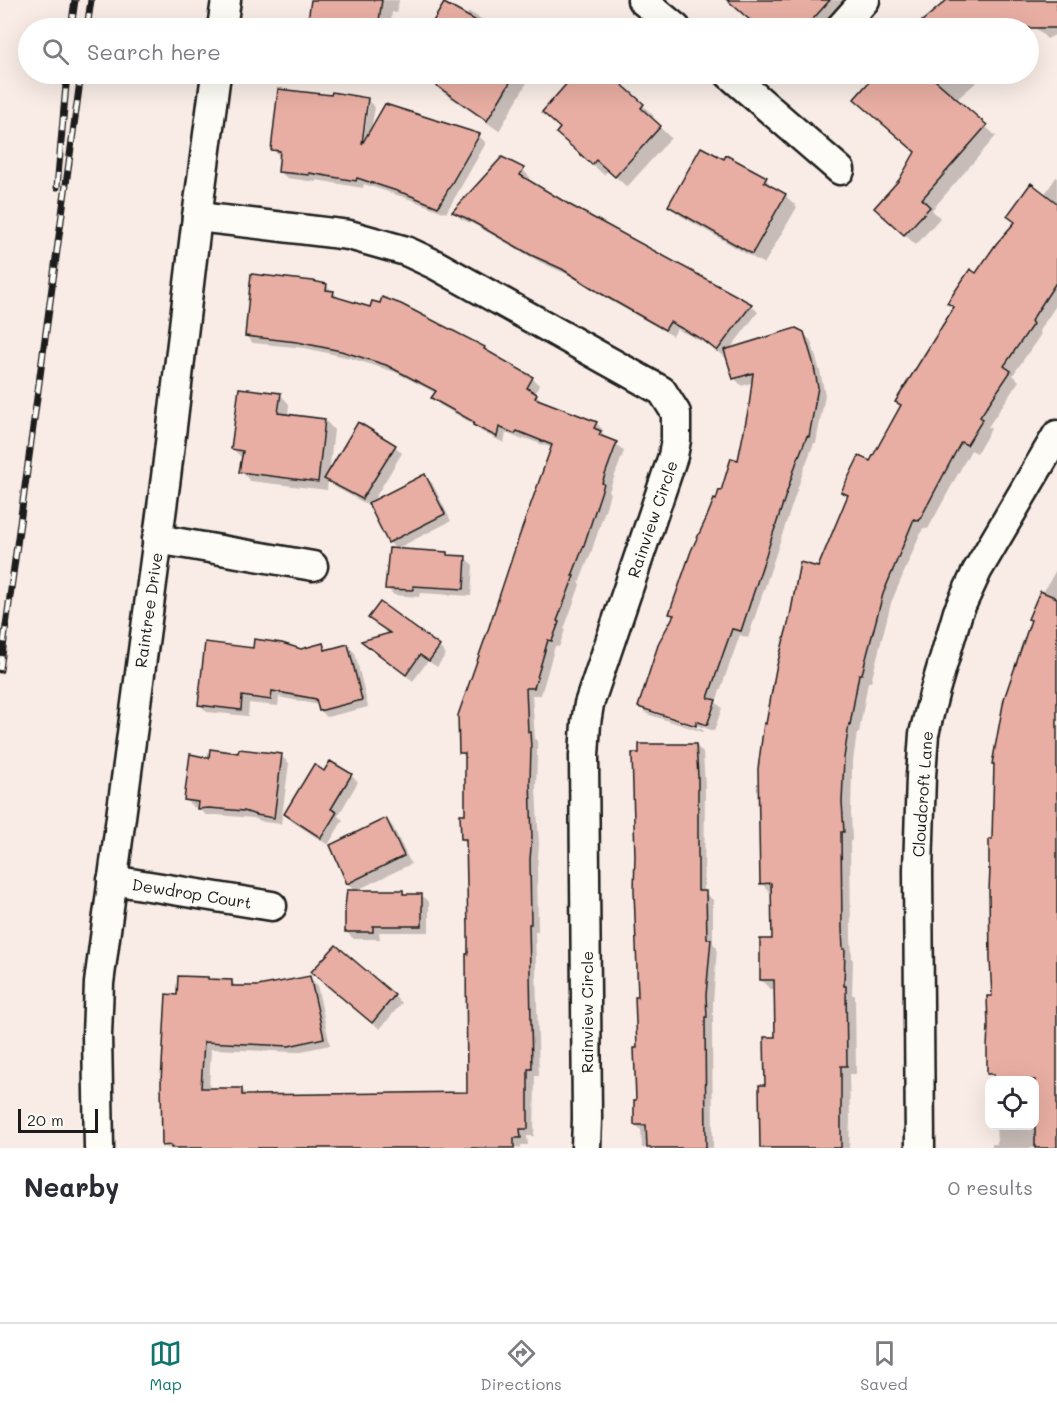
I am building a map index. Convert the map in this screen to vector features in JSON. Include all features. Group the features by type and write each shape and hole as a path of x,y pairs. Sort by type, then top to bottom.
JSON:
{"street":[{"path":"223,18 226,0"},
{"path":"642,0 664,18"},
{"path":"849,18 865,0"},
{"name":"Raintree Drive","path":"99,1148 97,1035 99,983 166,477 215,84"},
{"path":"741,84 840,170"},
{"name":"Rainview Circle","path":"197,217 349,235 406,251 436,265 653,385 662,391 676,413 676,440 673,456 589,704 586,723 584,756 586,1148"},
{"name":"Cloudcroft Lane","path":"920,1148 918,870 924,734 934,690 958,612 976,571 1057,435"},
{"path":"157,539 313,566"},
{"name":"Dewdrop Court","path":"112,880 272,906"}],"building":[{"path":"311,0 382,0 379,18 308,18"},
{"path":"727,0 830,0 814,18 748,18"},
{"path":"947,0 1057,0 1057,28 1039,28 1039,18 926,18"},
{"path":"444,3 471,18 435,18"},
{"path":"434,84 509,84 487,121"},
{"path":"566,84 621,84 644,104 641,108 661,126 615,177 596,160 592,165 556,133 560,128 542,112"},
{"path":"867,84 940,84 987,125 922,199 930,207 904,235 874,208 899,180 915,152 854,99"},
{"path":"278,89 331,95 332,92 368,98 362,144 385,104 480,134 438,207 357,178 356,181 309,173 309,175 278,172 280,151 271,150"},
{"path":"701,147 724,159 726,155 767,177 764,182 786,194 752,254 668,206"},
{"path":"502,157 524,168 520,175 570,205 752,304 717,351 703,340 670,322 665,330 562,269 531,255 452,212"},
{"path":"1031,183 1057,203 1057,281 1031,321 1033,324 1004,366 1011,371 980,417 983,419 967,445 961,442 919,521 914,519 883,594 862,674 859,674 849,724 844,758 842,802 844,832 841,832 847,1066 841,1066 841,1148 760,1148 759,1085 765,1085 764,1037 775,1037 774,980 760,980 760,939 772,939 771,883 760,884 758,769 764,723 766,724 800,562 818,567 848,495 841,492 859,456 870,461 901,405 895,402 954,307 947,303 970,269 976,273 1015,222 1007,216"},
{"path":"251,274 327,284 326,290 334,291 333,296 370,307 372,301 380,303 382,297 401,304 485,347 484,349 533,377 527,388 537,394 535,398 597,422 594,428 601,431 599,435 617,442 552,641 548,640 534,688 526,688 531,748 532,837 531,924 529,924 532,1069 528,1069 528,1129 520,1129 521,1138 514,1138 514,1148 171,1148 171,1145 162,1146 161,1082 166,994 177,995 178,976 232,980 232,986 258,986 310,976 324,1038 289,1046 204,1042 201,1088 242,1088 242,1095 467,1092 466,839 461,839 460,814 465,814 465,753 459,753 458,715 552,445 517,431 515,434 499,427 497,437 473,425 474,422 431,398 436,391 386,365 341,351 297,342 245,336"},
{"path":"796,328 804,332 818,387 809,437 807,436 797,461 741,631 732,629 723,654 708,698 716,700 707,725 696,721 696,726 638,707 659,642 674,615 669,614 691,551 714,499 716,500 719,490 721,491 731,458 738,460 753,373 733,379 724,350"},
{"path":"239,388 281,393 278,413 325,419 318,482 239,472 243,451 231,449"},
{"path":"358,422 396,445 362,499 324,479"},
{"path":"425,474 445,514 388,543 368,503"},
{"path":"389,548 447,552 447,555 466,556 464,589 413,586 413,590 385,589"},
{"path":"1040,591 1057,598 1057,1148 1035,1148 1035,1130 1039,1130 1039,1076 987,1074 987,996 992,996 989,839 992,839 994,764 992,764 1004,699 1031,620 1028,619"},
{"path":"380,602 440,646 429,661 420,655 406,675 361,641 390,633 368,618"},
{"path":"254,639 282,643 301,649 323,643 325,650 348,644 362,700 319,711 316,699 272,691 271,700 242,696 241,710 198,705 205,642 253,648"},
{"path":"639,744 696,744 698,891 706,891 707,939 711,939 706,995 707,1017 705,1017 706,1148 647,1148 646,1125 634,1125 634,1100 636,1100 634,1048 637,1048 635,997 638,997 632,753 639,753"},
{"path":"210,749 238,753 239,749 282,754 274,818 244,811 197,809 198,802 184,800 190,754 209,758"},
{"path":"330,761 352,774 331,809 337,812 321,838 284,814 314,764 324,771"},
{"path":"386,818 404,856 347,884 330,845"},
{"path":"347,890 403,890 403,894 422,894 422,926 373,926 373,932 345,932"},
{"path":"336,945 395,995 372,1023 311,972"}],"railway":[{"path":"72,18 75,0"},
{"path":"88,18 91,0"},
{"path":"57,187 66,84"},
{"path":"0,670 80,84"}]}
